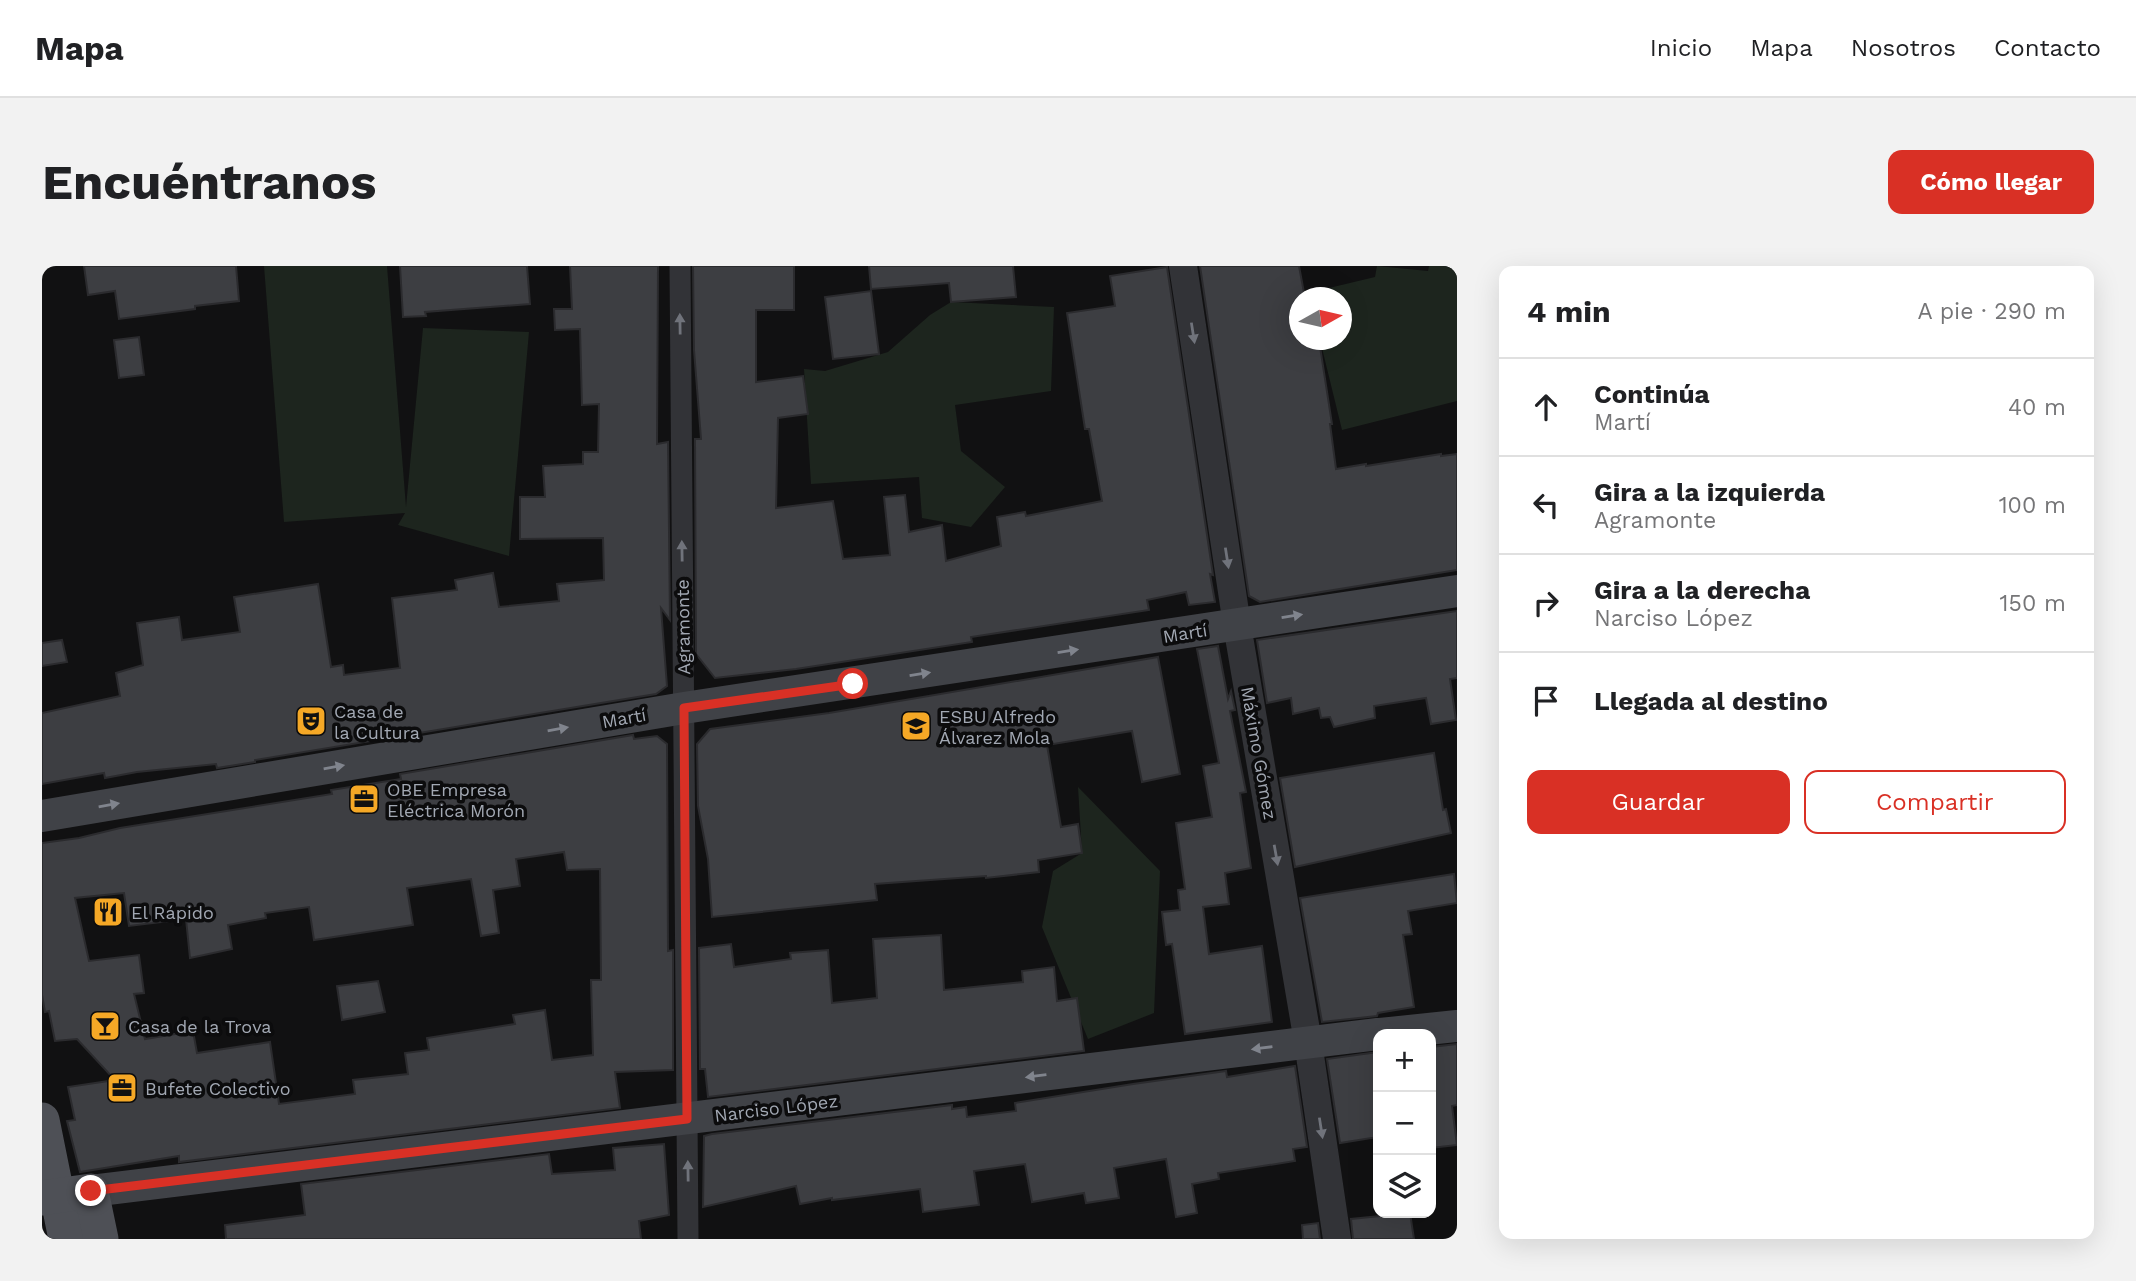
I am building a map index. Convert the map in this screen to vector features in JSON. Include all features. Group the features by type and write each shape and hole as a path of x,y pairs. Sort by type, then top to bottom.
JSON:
{"main road":[{"name":"Martí","path":"42,817 684,708 1457,591"},
{"name":"Narciso López","path":"1428,1029 1457,1026"},
{"name":"Narciso López","path":"91,1191 1373,1035"},
{"path":"42,1121 49,1197 66,1239"},
{"path":"49,1197 91,1191 101,1239"}],"street":[{"name":"Agramonte","path":"680,266 688,1239"},
{"name":"Máximo Gómez","path":"1183,266 1237,625 1308,1042 1337,1239"}],"shaded area":[{"path":"264,266 387,266 406,507 423,328 529,332 509,556 398,525 405,513 284,522"},
{"path":"1377,266 1428,271 1429,266 1457,266 1457,401 1342,430 1322,350 1352,350 1352,287 1333,287 1375,277"},
{"path":"951,302 1054,307 1051,391 955,405 961,451 1005,487 971,527 922,518 919,477 811,484 804,369 825,371 888,352 930,315"},
{"path":"1078,787 1160,871 1154,1013 1088,1039 1042,927 1053,871 1082,853"}],"building":[{"path":"84,266 236,266 239,301 119,319 115,291 88,295"},
{"path":"400,266 527,266 530,304 425,312 426,316 403,317"},
{"path":"570,266 658,266 657,444 668,442 670,620 661,608 667,686 656,694 217,768 216,764 105,778 104,773 42,784 42,713 120,696 116,673 143,665 137,623 179,617 182,640 240,632 234,597 318,584 331,667 343,665 344,675 400,668 392,598 457,590 455,580 493,573 499,607 559,601 557,584 604,580 603,538 520,539 520,497 545,497 543,466 583,464 583,452 598,452 599,404 582,405 580,329 555,330 554,309 572,309"},
{"path":"693,266 794,266 794,310 756,310 756,382 803,376 808,414 778,418 776,508 833,501 843,559 890,555 884,497 905,495 909,532 942,525 946,561 1001,546 997,517 1025,512 1026,516 1102,501 1089,429 1085,429 1067,313 1115,306 1110,276 1167,267 1215,602 1189,605 1186,592 1147,600 1149,610 971,637 972,642 796,669 715,678 696,654 695,439 701,439 694,350"},
{"path":"869,266 1013,266 1016,297 951,302 949,283 871,289"},
{"path":"1200,266 1299,266 1303,287 1289,287 1289,350 1321,350 1336,469 1457,454 1457,570 1260,602 1249,596"},
{"path":"871,291 879,354 833,359 825,297"},
{"path":"139,337 144,375 119,378 114,340"},
{"path":"1457,611 1457,678 1450,679 1456,720 1431,724 1426,698 1374,706 1375,718 1334,727 1330,717 1321,718 1319,708 1293,714 1291,698 1267,703 1257,640"},
{"path":"62,640 67,662 42,666 42,643"},
{"path":"1218,646 1228,699 1231,691 1235,710 1230,711 1246,792 1240,793 1251,868 1225,873 1229,904 1203,907 1209,954 1262,946 1272,1022 1185,1034 1172,944 1166,945 1162,912 1180,910 1178,890 1185,889 1176,823 1212,817 1203,766 1219,763 1197,649"},
{"path":"1158,657 1180,774 1142,782 1132,731 1047,745 1061,827 1078,824 1082,853 1038,860 1039,872 986,878 875,884 877,900 712,917 708,859 698,806 697,744 710,729 829,713"},
{"path":"633,735 634,739 657,736 667,744 668,951 673,950 673,1070 615,1072 620,1108 179,1162 179,1156 80,1172 67,1121 75,1120 68,1087 115,1080 77,1039 55,1041 49,1011 45,1012 42,995 42,843 332,794 331,790 401,779 400,774","holes":["564,852 567,870 600,869 601,980 591,980 593,1055 552,1060 545,1010 513,1015 515,1024 427,1038 429,1050 405,1053 408,1074 353,1080 355,1094 279,1104 270,1042 197,1053 193,1031 145,1039 134,994 144,993 139,955 89,961 75,898 124,893 129,926 186,919 190,958 232,949 228,925 266,918 265,913 309,907 314,940 413,925 407,888 471,879 481,936 499,933 493,890 520,886 516,859"]},
{"path":"1434,753 1443,810 1446,809 1451,833 1295,867 1280,778"},
{"path":"1454,874 1457,903 1408,911 1412,934 1403,935 1414,1007 1378,1013 1377,1016 1322,1022 1300,898"},
{"path":"941,935 944,990 1023,982 1022,971 1054,967 1057,1001 1077,998 1084,1051 708,1097 705,1069 700,1069 699,948 731,944 734,967 791,959 790,953 828,950 832,1003 877,998 873,939"},
{"path":"378,981 385,1012 342,1020 337,986"},
{"path":"1457,1044 1457,1105 1452,1106 1457,1145 1436,1147 1436,1092 1436,1046"},
{"path":"1373,1053 1373,1138 1340,1143 1327,1059"},
{"path":"1295,1066 1307,1147 1293,1149 1295,1161 1218,1173 1219,1179 1192,1184 1197,1213 1176,1217 1166,1159 1114,1168 1119,1198 1086,1203 1084,1193 1032,1202 1025,1164 974,1171 979,1205 923,1212 920,1189 800,1204 796,1186 703,1207 704,1136 712,1134 952,1105 952,1109 966,1107 967,1117 1016,1111 1015,1103 1133,1084 1226,1071 1227,1077"},
{"path":"664,1144 669,1215 639,1221 641,1239 226,1239 225,1225 305,1215 301,1184 549,1154 552,1174 615,1170 613,1148"},
{"path":"1411,1218 1414,1239 1353,1239 1351,1219"},
{"path":"1318,1223 1320,1239 1303,1239 1302,1225"}],"place":[{"name":"Casa de la Cultura","path":"311,721"},
{"name":"ESBU Alfredo Álvarez Mola","path":"916,726"},
{"name":"OBE Empresa Eléctrica Morón","path":"364,799"},
{"name":"El Rápido","path":"108,912"},
{"name":"Casa de la Trova","path":"105,1026"},
{"name":"Bufete Colectivo","path":"122,1088"}],"route":[{"path":"91,1191 687,1119 684,708 853,684"}]}
